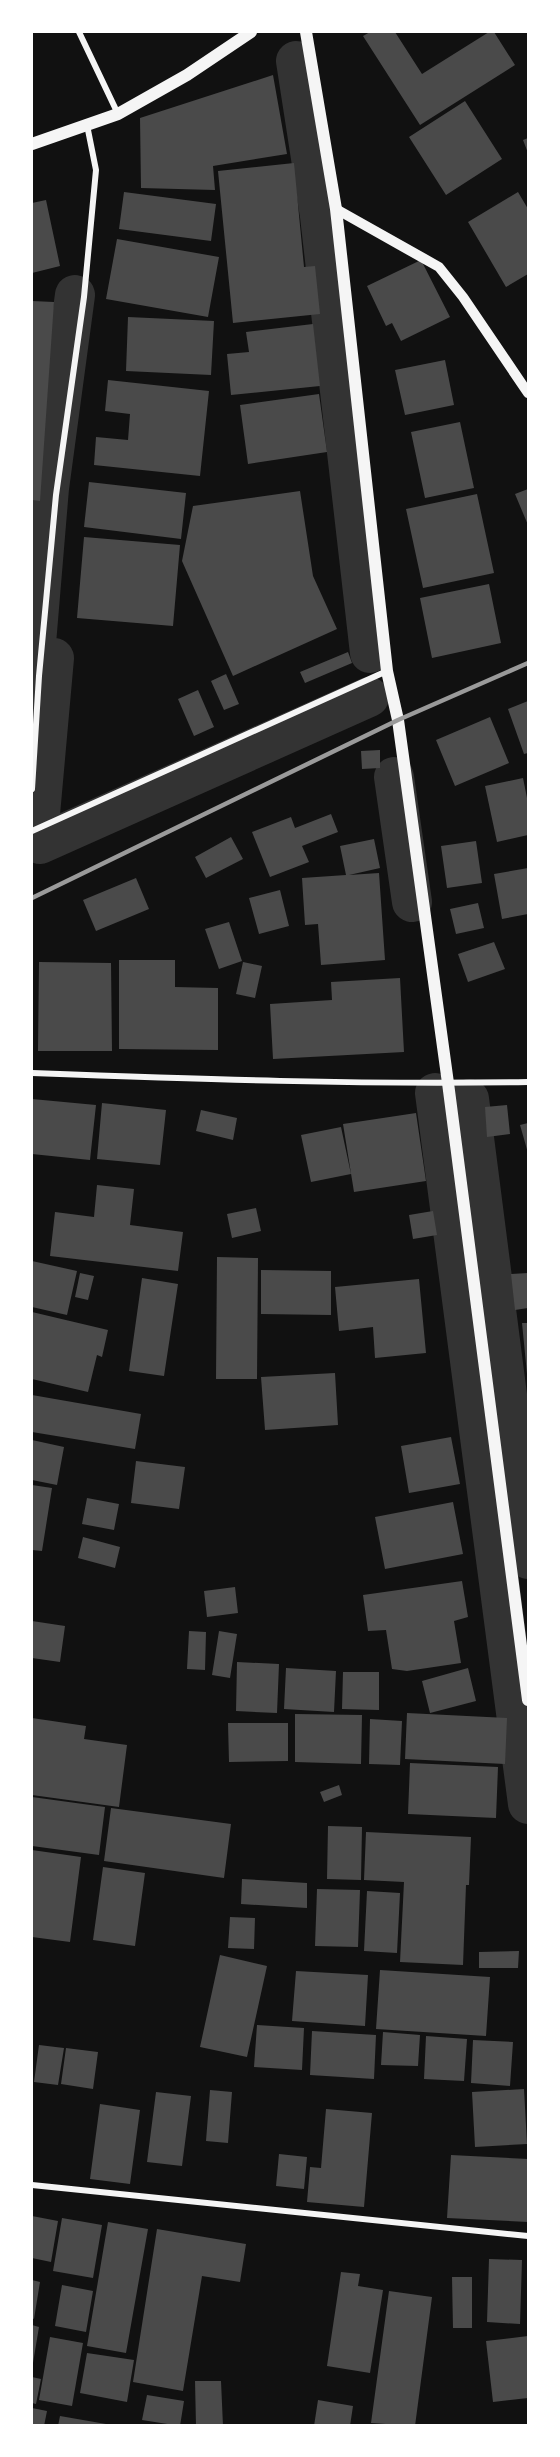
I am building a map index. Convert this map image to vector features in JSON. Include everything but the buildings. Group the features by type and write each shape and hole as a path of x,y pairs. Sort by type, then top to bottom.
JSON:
{"main road":[{"path":"32,144 118,114 187,75 251,32"},
{"path":"306,32 336,209 387,671 398,720 448,1083 528,1700"}],"street":[{"path":"79,32 118,114"},
{"path":"32,789 39,676 56,495 84,297 96,170 87,124"},
{"path":"336,209 439,267 463,297 528,393"},
{"path":"32,831 387,671"},
{"path":"32,1073 248,1081 528,1082"},
{"path":"32,2185 528,2236"}],"waterway":[{"path":"296,61 320,216 370,653"},
{"path":"32,691 49,488 75,295"},
{"path":"40,814 54,658"},
{"path":"40,844 369,697"},
{"path":"394,777 412,902"},
{"path":"435,1093 528,1804"},
{"path":"469,1099 528,1559"}],"railway":[{"path":"32,898 398,720 528,663"}]}
